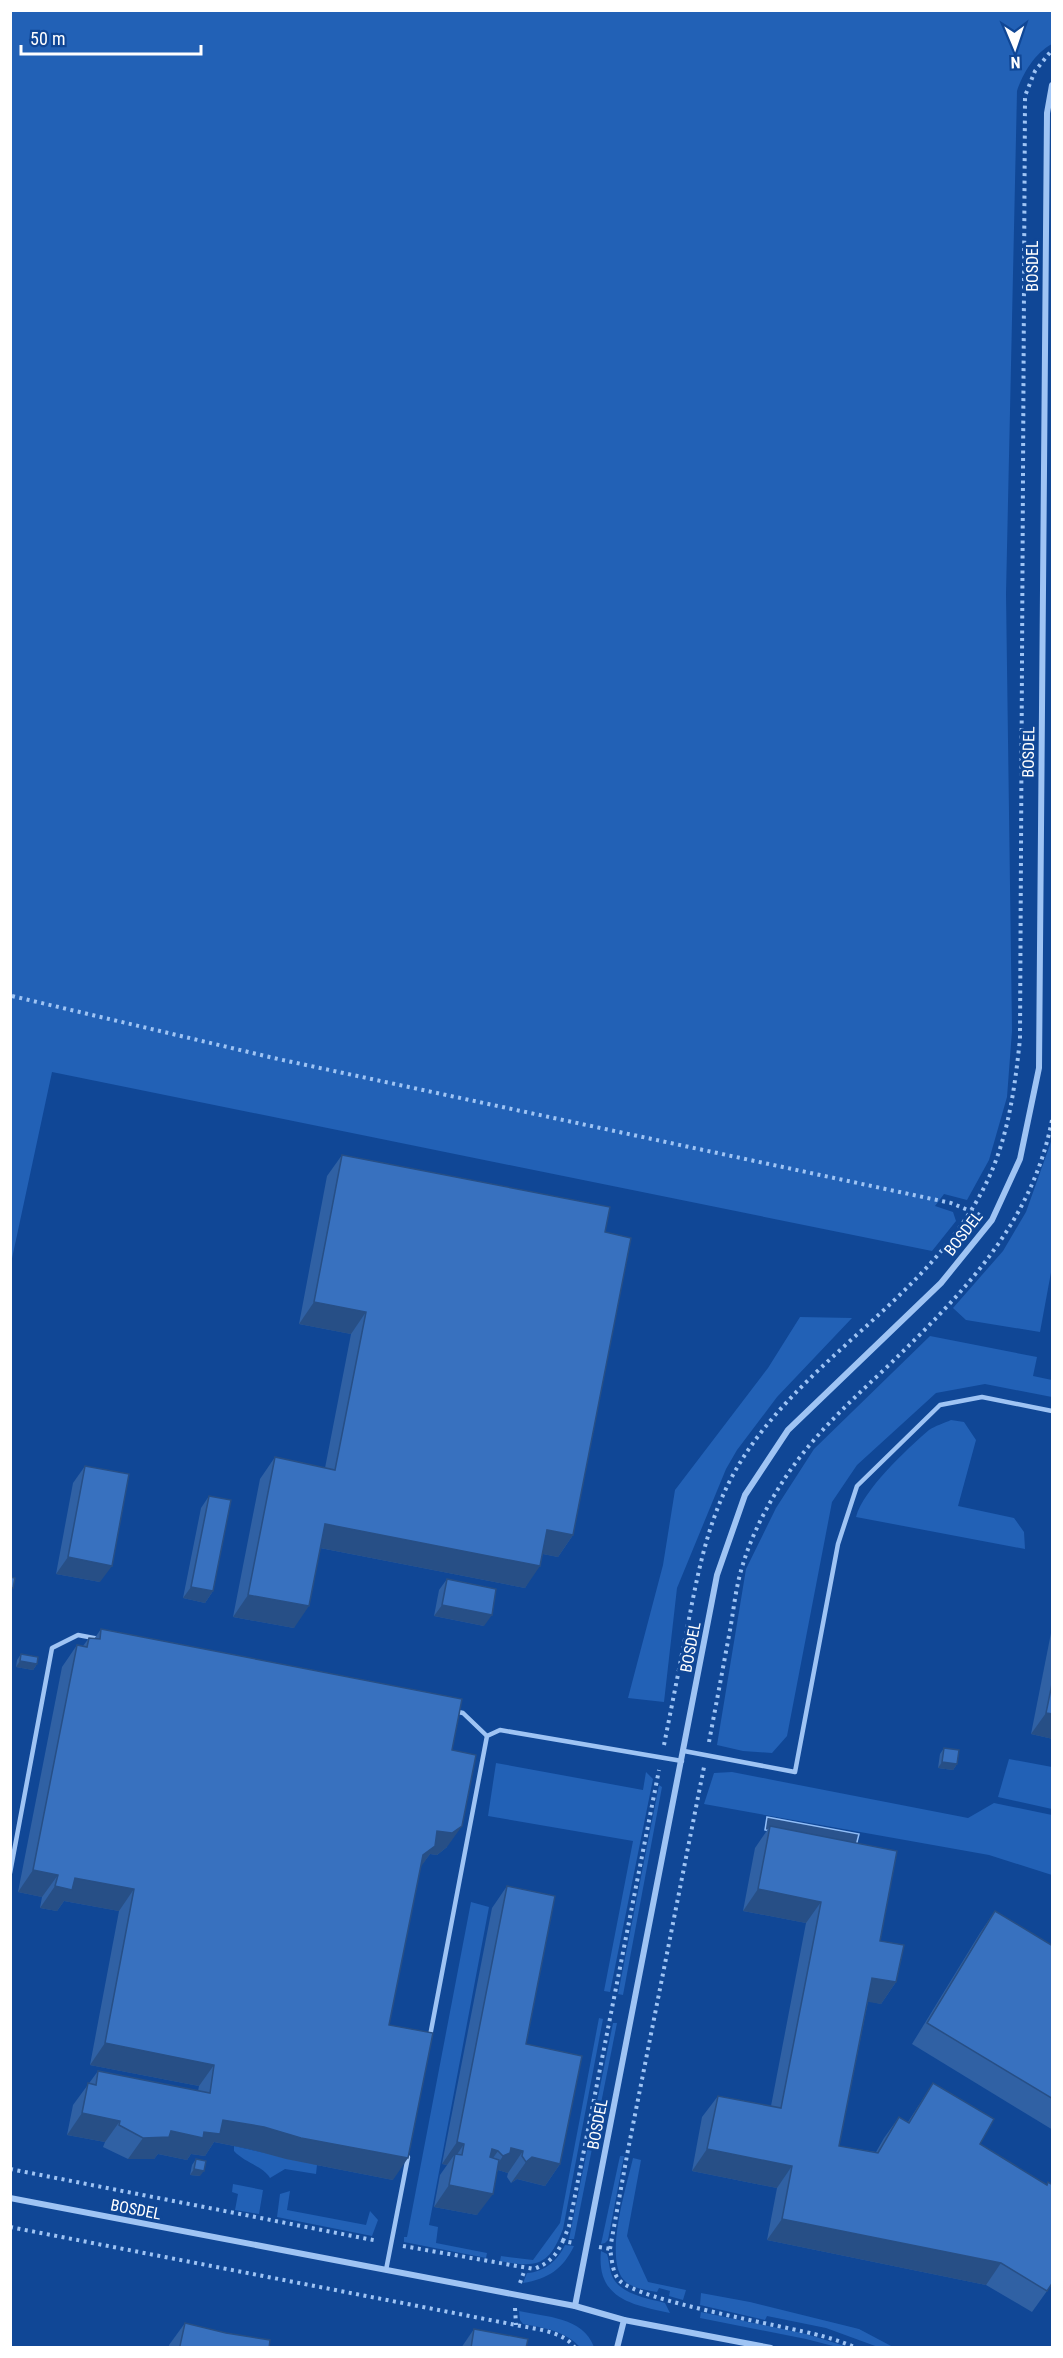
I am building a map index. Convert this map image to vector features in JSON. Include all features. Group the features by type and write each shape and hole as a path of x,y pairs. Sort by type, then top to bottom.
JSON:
{"street":[{"name":"BOSDEL","path":"575,2306 717,1575 745,1495 788,1430 941,1283 992,1220 1020,1159 1039,1068 1047,113 1053,85"},
{"name":"BOSDEL","path":"10,2198 575,2306 624,2320 771,2348"},
{"path":"617,2348 624,2320"}],"lane":[{"path":"684,1751 795,1772 838,1544 857,1486 940,1405 982,1397 1053,1411"},
{"path":"10,1873 52,1648 78,1635 101,1640"},
{"path":"451,1711 463,1713 487,1736"},
{"path":"487,1736 500,1730 682,1761"},
{"path":"429,2042 487,1736"},
{"path":"386,2270 410,2148"}],"path":[{"path":"10,2169 525,2269 534,2270 547,2264 558,2253 569,2226 700,1564 712,1520 734,1473 761,1431 794,1395 942,1250 970,1211 989,1177 1005,1135 1016,1083 1020,1039 1024,96 1035,72 1053,50"},
{"path":"12,996 290,1061 951,1203 992,1220"},
{"path":"857,2348 824,2336 675,2302 633,2289 619,2280 613,2268 610,2249 627,2150 707,1755 743,1563 761,1521 784,1480 808,1446 844,1406 917,1337 974,1278 1007,1233 1031,1190 1053,1120"},
{"path":"10,2227 516,2325 556,2334 571,2342 575,2348"},
{"path":"563,2241 575,2243"},
{"path":"598,2247 610,2249"},
{"path":"519,2284 525,2269"},
{"path":"674,2311 675,2302"},
{"path":"515,2310 516,2325"}],"shaded area":[{"path":"11,10 1052,11 1052,44 1030,64 1017,91 1006,594 1012,1031 1007,1097 989,1160 967,1200 944,1194 935,1206 953,1212 956,1221 932,1251 52,1072 11,1263"},
{"path":"1052,1139 1052,1267 1040,1332 966,1320 953,1308 1003,1251 1026,1212"},
{"path":"800,1317 852,1318 777,1397 737,1450 726,1469 677,1588 664,1702 628,1698 663,1565 675,1490 768,1368"},
{"path":"930,1336 1037,1357 1033,1376 1052,1380 1052,1397 985,1384 936,1393 857,1465 832,1502 787,1736 772,1753 743,1751 717,1745 746,1569 776,1508 814,1449"},
{"path":"951,1420 964,1422 976,1440 958,1506 1014,1518 1024,1532 1025,1549 856,1517 867,1495 898,1459 929,1430"},
{"path":"1009,1759 1052,1767 1052,1809 998,1797"},
{"path":"496,1763 643,1790 646,1772 653,1779 610,1992 604,1991 633,1841 488,1816"},
{"path":"732,1772 968,1818 994,1803 1052,1815 1052,1875 989,1855 704,1804 714,1773"},
{"path":"659,1785 662,1787 623,1995 618,1994"},
{"path":"767,1817 859,1834 856,1846 765,1830"},
{"path":"471,1902 489,1907 429,2225 438,2227 436,2243 487,2253 486,2258 404,2242 404,2237 407,2237"},
{"path":"599,2018 603,2019 563,2229 552,2251 540,2262 523,2264 500,2261 501,2256 533,2260 560,2223"},
{"path":"613,2023 617,2023 574,2239 569,2239"},
{"path":"234,2146 317,2165 316,2174 285,2169 270,2178 263,2170 238,2155 234,2151"},
{"path":"620,2156 624,2156 608,2240 601,2244"},
{"path":"633,2158 641,2160 627,2236 648,2282 686,2290 683,2300 669,2296 670,2291 659,2288 657,2292 633,2286 626,2282 619,2272 616,2258 618,2223"},
{"path":"233,2184 263,2190 259,2214 235,2210 238,2194 232,2192"},
{"path":"290,2191 287,2210 366,2225 370,2211 378,2220 372,2236 277,2217 280,2194"},
{"path":"565,2245 574,2246 560,2267 547,2276 523,2283 527,2273 545,2268 559,2256"},
{"path":"601,2251 607,2254 611,2273 619,2286 642,2297 665,2303 670,2313 631,2303 611,2290 604,2280"},
{"path":"701,2293 750,2302 859,2329 893,2347 878,2347 826,2328 767,2316 765,2320 700,2305"},
{"path":"519,2311 552,2317 573,2324 589,2337 594,2347 580,2347 561,2334 523,2324"},
{"path":"701,2312 806,2334 848,2347 837,2347 700,2318"}],"building":[{"path":"342,1155 610,1207 605,1232 631,1238 573,1535 547,1530 540,1566 325,1524 309,1606 248,1595 275,1457 335,1470 366,1312 314,1302"},
{"path":"85,1466 129,1474 112,1566 68,1557"},
{"path":"209,1496 231,1500 213,1591 191,1587"},
{"path":"10,1577 15,1578 13,1588 10,1587"},
{"path":"447,1579 496,1589 492,1615 442,1605"},
{"path":"101,1629 462,1699 452,1750 476,1755 462,1826 452,1833 437,1831 435,1846 423,1855 389,2025 433,2033 408,2158 301,2138 264,2127 223,2120 220,2134 204,2132 203,2138 171,2131 169,2137 143,2138 119,2125 120,2121 82,2113 88,2083 96,2085 98,2071 210,2093 214,2065 105,2043 134,1889 75,1878 72,1890 55,1886 58,1875 33,1870 77,1645 87,1647 89,1638 100,1639"},
{"path":"21,1654 38,1657 37,1664 20,1661"},
{"path":"1053,1679 1053,1714 1046,1713"},
{"path":"944,1748 959,1750 957,1764 942,1762"},
{"path":"770,1826 897,1851 880,1941 904,1945 896,1982 872,1978 839,2146 878,2153 899,2117 909,2123 933,2083 994,2119 980,2144 1047,2185 1048,2182 1053,2185 1053,2282 1047,2291 1001,2263 782,2219 792,2166 707,2149 718,2096 781,2108 821,1902 758,1889"},
{"path":"507,1886 555,1896 526,2044 582,2056 560,2164 532,2157 526,2162 522,2156 523,2151 511,2148 510,2153 503,2156 492,2149 490,2157 499,2160 493,2194 449,2185 455,2154 462,2155 464,2144 457,2142"},
{"path":"995,1911 1053,1946 1053,2099 927,2023"},
{"path":"196,2159 206,2161 204,2171 194,2169"},
{"path":"185,2323 270,2340 269,2348 178,2348"},
{"path":"474,2329 528,2339 526,2348 471,2348"}]}
